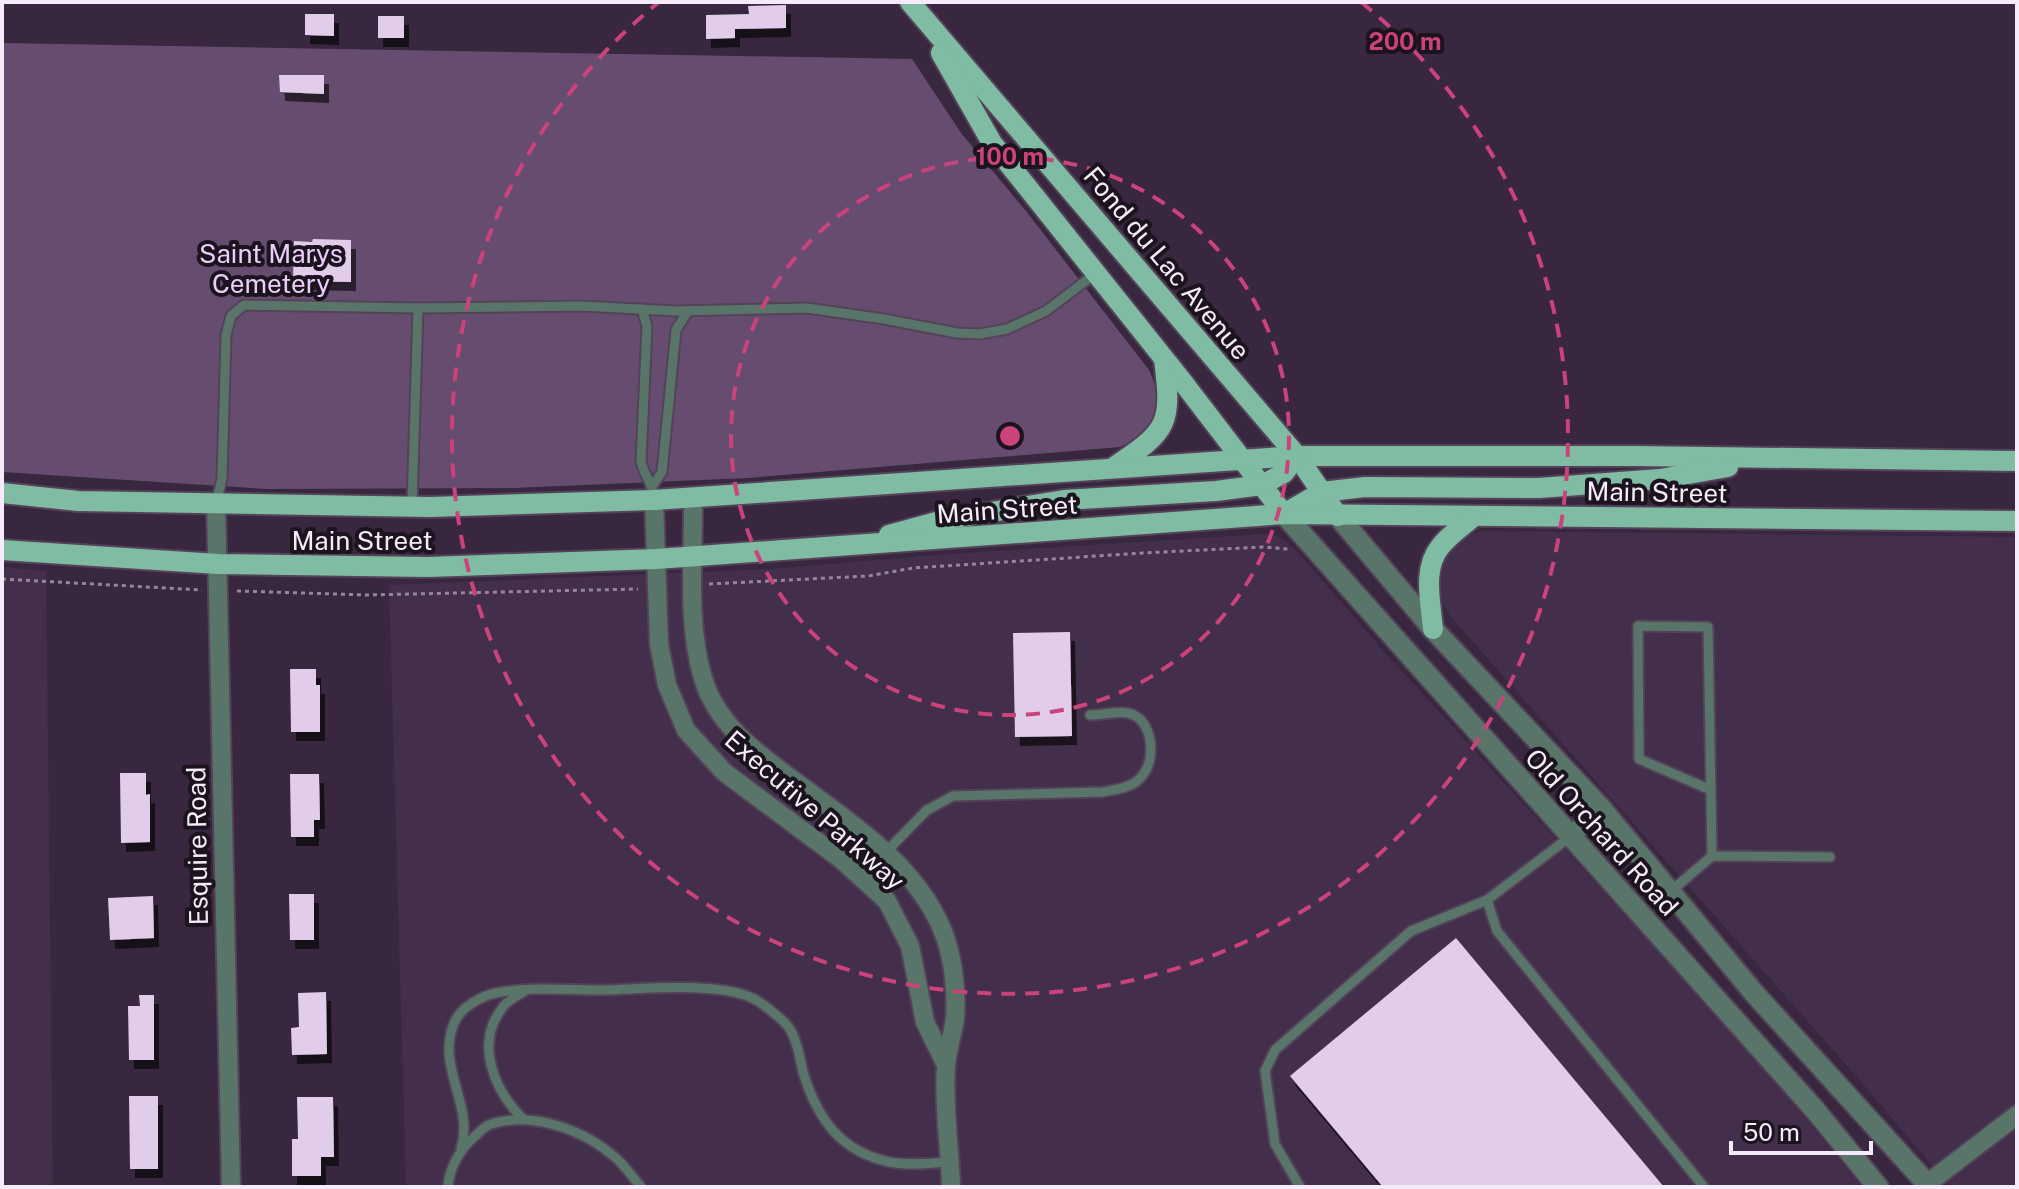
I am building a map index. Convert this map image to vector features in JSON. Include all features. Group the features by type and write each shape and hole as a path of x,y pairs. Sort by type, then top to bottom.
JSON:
{"main road":[{"name":"Fond du Lac Avenue","path":"913,7 992,143 1284,514"},
{"name":"Fond du Lac Avenue","path":"913,7 1297,456 1338,516"},
{"path":"1112,469 1150,443 1168,414 1164,359"},
{"name":"Main Street","path":"2,493 78,501 412,507 654,492 693,497 1297,456 2017,461"},
{"path":"843,547 944,520 1064,500 1216,491 1262,485 1284,473 1297,456"},
{"path":"1284,514 1322,492 1365,487 1539,488 1660,479 1776,458"},
{"name":"Main Street","path":"2,550 218,564 428,567 656,559 1284,514 2017,521"},
{"path":"1433,629 1429,571 1434,556 1440,546 1474,516"}],"street":[{"name":"Executive Parkway","path":"654,492 659,644 667,685 686,730 724,772 842,860 887,901 901,923 910,946 925,1022 946,1065"},
{"name":"Executive Parkway","path":"693,497 695,639 703,680 720,716 747,746 863,833 910,876 929,903 943,931 953,975 955,1017 946,1065 951,1187"},
{"name":"Esquire Road","path":"216,504 231,1187"},
{"name":"Old Orchard Road","path":"1284,514 1815,1110 1878,1187"},
{"name":"Old Orchard Road","path":"1338,516 1433,629 1601,808 1754,993 1927,1186"},
{"path":"742,786 764,758"},
{"path":"1571,836 1601,808"},
{"path":"862,878 885,853"},
{"path":"1927,1186 2017,1115"}],"lane":[{"path":"216,504 222,479 226,335 231,316 244,305 418,308 582,306 688,311 807,308 957,333 980,334 1007,329 1046,311 1096,273"},
{"path":"412,507 418,308"},
{"path":"642,309 647,326 641,461 643,472 654,492"},
{"path":"654,492 662,472 676,330 688,311"},
{"path":"1711,790 1639,759 1638,626 1708,627 1711,790 1712,856"},
{"path":"885,853 927,810 953,796 1103,792 1127,787 1142,777 1150,762 1147,726 1142,720 1127,713 1090,715"},
{"path":"1300,1187 1275,1144 1265,1071 1275,1050 1411,931 1487,900 1571,836"},
{"path":"1670,892 1712,856 1830,857"},
{"path":"1487,900 1497,931 1704,1187"},
{"path":"448,1187 465,1136 451,1073 448,1038 458,1015 473,1002 494,993 526,990 718,989 750,997 791,1030 808,1089 827,1126 856,1151 892,1163 950,1162"},
{"path":"523,1119 504,1096 488,1056 487,1038 503,1006 526,990"},
{"path":"461,1148 488,1125 523,1119 548,1123 584,1136 617,1159 641,1187"}],"path":[{"path":"722,584 868,576 913,568 1143,553 1263,547 1293,550"},
{"path":"2,579 197,590"},
{"path":"236,591 367,595 628,589"}],"shaded area":[{"path":"1482,531 2017,537 2017,1187 1950,1187 1863,1084 1450,616 1441,600 1439,583 1445,554 1465,536"},
{"path":"1264,534 1280,537 1297,551 1387,655 1749,1050 1862,1187 406,1187 389,585 768,569"},
{"path":"2,567 46,571 53,1187 2,1187"}],"green space":[{"name":"Saint Marys Cemetery","path":"2,43 912,59 961,133 1026,211 1149,370 1157,396 1155,416 1143,433 1120,447 748,478 514,488 267,489 2,472"}],"building":[{"path":"786,5 786,28 735,29 735,38 706,39 706,15 749,14 748,6"},
{"path":"305,14 334,14 334,36 305,35"},
{"path":"378,16 404,16 404,38 378,38"},
{"path":"279,75 324,75 324,94 280,92"},
{"path":"313,239 351,240 351,282 293,281 294,241 312,242"},
{"path":"1070,632 1072,736 1015,737 1013,633"},
{"path":"290,669 316,669 316,685 320,685 320,732 291,732"},
{"path":"120,773 146,773 146,795 150,794 150,842 121,843"},
{"path":"290,774 319,774 320,820 314,820 314,837 291,837"},
{"path":"289,894 314,894 314,940 290,940"},
{"path":"153,896 154,938 110,940 108,898"},
{"path":"1456,938 1664,1187 1383,1187 1290,1076"},
{"path":"326,992 327,1054 292,1055 291,1028 299,1027 298,993"},
{"path":"139,995 154,995 154,1060 129,1060 128,1006 140,1006"},
{"path":"129,1096 158,1096 158,1169 130,1169"},
{"path":"297,1097 333,1097 334,1157 321,1157 321,1176 292,1176 292,1139 298,1139"}]}
